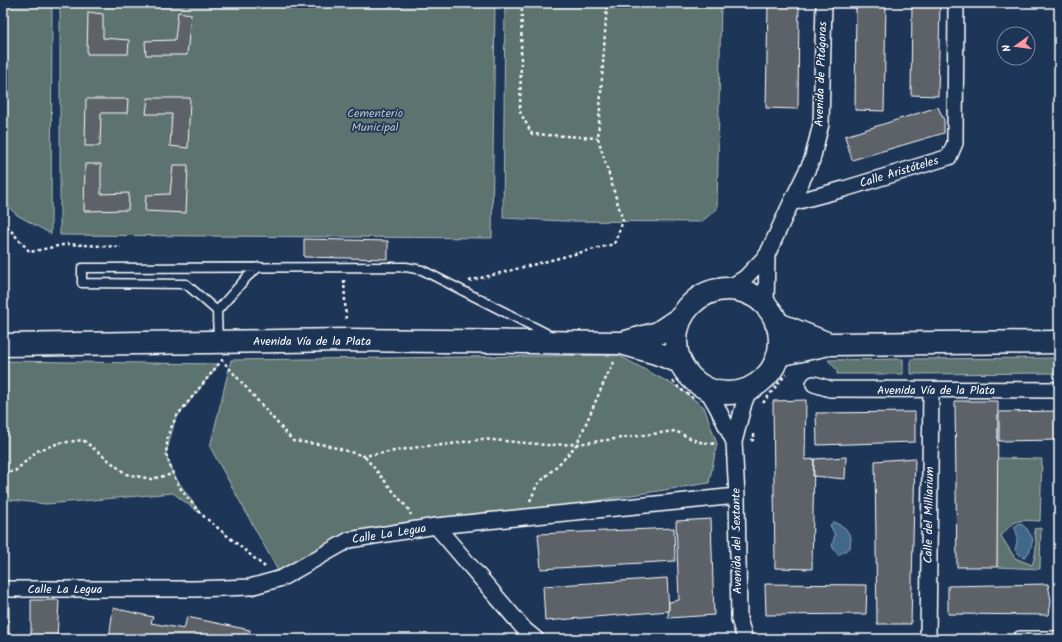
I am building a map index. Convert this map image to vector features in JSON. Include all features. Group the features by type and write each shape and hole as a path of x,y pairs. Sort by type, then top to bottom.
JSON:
{"main road":[{"path":"784,362 779,333 771,314 757,298 746,292 728,289 711,292 702,296 693,302 682,317 676,334 675,370 686,372 695,381 702,395 716,392 739,392 754,398 760,382 774,364 784,362 829,344 1059,342"},
{"path":"771,314 829,344"},
{"name":"Avenida Vía de la Plata","path":"621,343 658,333 682,317"},
{"name":"Avenida Vía de la Plata","path":"3,345 220,356 346,340 621,343 656,353 675,370"}],"street":[{"name":"Avenida de Pitágoras","path":"767,255 812,160 821,124 824,3"},
{"name":"Calle Aristóteles","path":"791,203 844,189 949,157 955,139 956,3"},
{"path":"728,289 745,278 767,255"},
{"path":"767,255 771,314"},
{"name":"Avenida Vía de la Plata","path":"814,384 830,389 1059,390"},
{"name":"Calle del Milliarium","path":"928,639 931,390"},
{"path":"702,395 717,407 734,442"},
{"path":"734,442 744,403 754,398"},
{"name":"Avenida del Sextante","path":"734,442 737,496 739,619 745,639"},
{"name":"Calle La Legua","path":"3,589 250,587 282,578 349,540 436,526 737,496"},
{"path":"436,526 525,630 536,639"},
{"path":"1020,639 1059,639"}],"lane":[{"path":"220,356 217,310 258,267"},
{"path":"217,310 186,284 82,283 82,268 406,267 422,270 546,333 548,342"}],"path":[{"path":"522,3 520,112 532,134 598,138"},
{"path":"452,285 614,244 623,221 598,138 607,3"},
{"path":"3,222 30,252 67,244 121,247"},
{"path":"343,267 346,340"},
{"path":"532,517 528,506 537,485 566,457 577,444 605,380 618,355 621,343"},
{"path":"282,578 259,562 201,514 182,490 173,474 166,454 168,435 176,417 220,356 293,441 326,445 364,456 425,446 444,445 483,439 547,445 577,444 675,432 699,442 717,444 754,440 754,428"},
{"path":"754,398 784,362"},
{"path":"675,370 679,388 702,395"},
{"path":"714,436 717,444"},
{"path":"3,473 15,471 37,451 59,443 83,440 126,474 151,480 173,474"},
{"path":"364,456 408,509 416,529"}],"green space":[{"path":"3,3 52,3 51,234 17,215 3,202"},
{"name":"Cementerio Municipal","path":"60,3 495,3 492,238 60,235"},
{"path":"505,3 721,3 717,209 701,222 564,221 503,218"},
{"path":"618,355 679,388 704,407 717,444 709,483 377,535 282,578 210,447 231,360"},
{"path":"1059,358 1059,373 911,374 911,359"},
{"path":"903,359 903,374 837,374 837,370 828,360"},
{"path":"3,361 219,364 175,420 166,454 173,474 201,514 173,493 46,504 3,499"},
{"path":"997,458 1042,459 1040,521 1018,521 1010,526 1001,536 1015,558 1032,565 1036,547 1034,529 1041,528 1040,569 997,567"}],"water":[{"path":"834,522 845,528 851,537 850,548 838,555 832,546 835,535 830,525"},
{"path":"1020,523 1027,529 1033,539 1029,552 1023,558 1015,550 1017,535 1014,527"}],"building":[{"path":"768,3 799,3 798,109 766,108"},
{"path":"856,3 886,3 884,111 855,110"},
{"path":"912,3 940,3 938,96 911,95"},
{"path":"88,12 103,14 103,38 129,40 128,54 87,54"},
{"path":"178,12 191,14 187,55 146,55 145,41 175,40"},
{"path":"148,98 190,98 188,148 170,146 172,114 146,114"},
{"path":"86,99 128,99 127,113 101,113 100,146 85,146"},
{"path":"938,107 944,120 944,133 852,160 845,136"},
{"path":"85,164 101,164 101,194 129,193 128,210 84,211"},
{"path":"173,165 188,165 186,213 145,211 146,195 170,194"},
{"path":"304,239 388,241 388,259 304,257"},
{"path":"806,400 805,460 814,459 812,569 775,568 773,401"},
{"path":"955,401 998,401 997,567 957,567"},
{"path":"1059,411 1059,440 999,441 999,412"},
{"path":"915,412 915,442 817,445 816,413"},
{"path":"846,457 845,479 813,476 814,459"},
{"path":"915,458 911,624 877,624 875,461"},
{"path":"711,519 714,615 668,618 669,602 679,600 676,521"},
{"path":"674,528 675,561 541,569 538,534"},
{"path":"667,578 669,611 545,621 543,586"},
{"path":"765,584 867,585 866,614 766,615"},
{"path":"1048,584 1051,601 1049,615 948,614 948,586"},
{"path":"31,600 59,600 57,639 31,639"},
{"path":"3,602 9,602 9,639 3,639"},
{"path":"113,608 153,617 151,623 184,629 187,617 250,630 249,639 109,639"}]}
